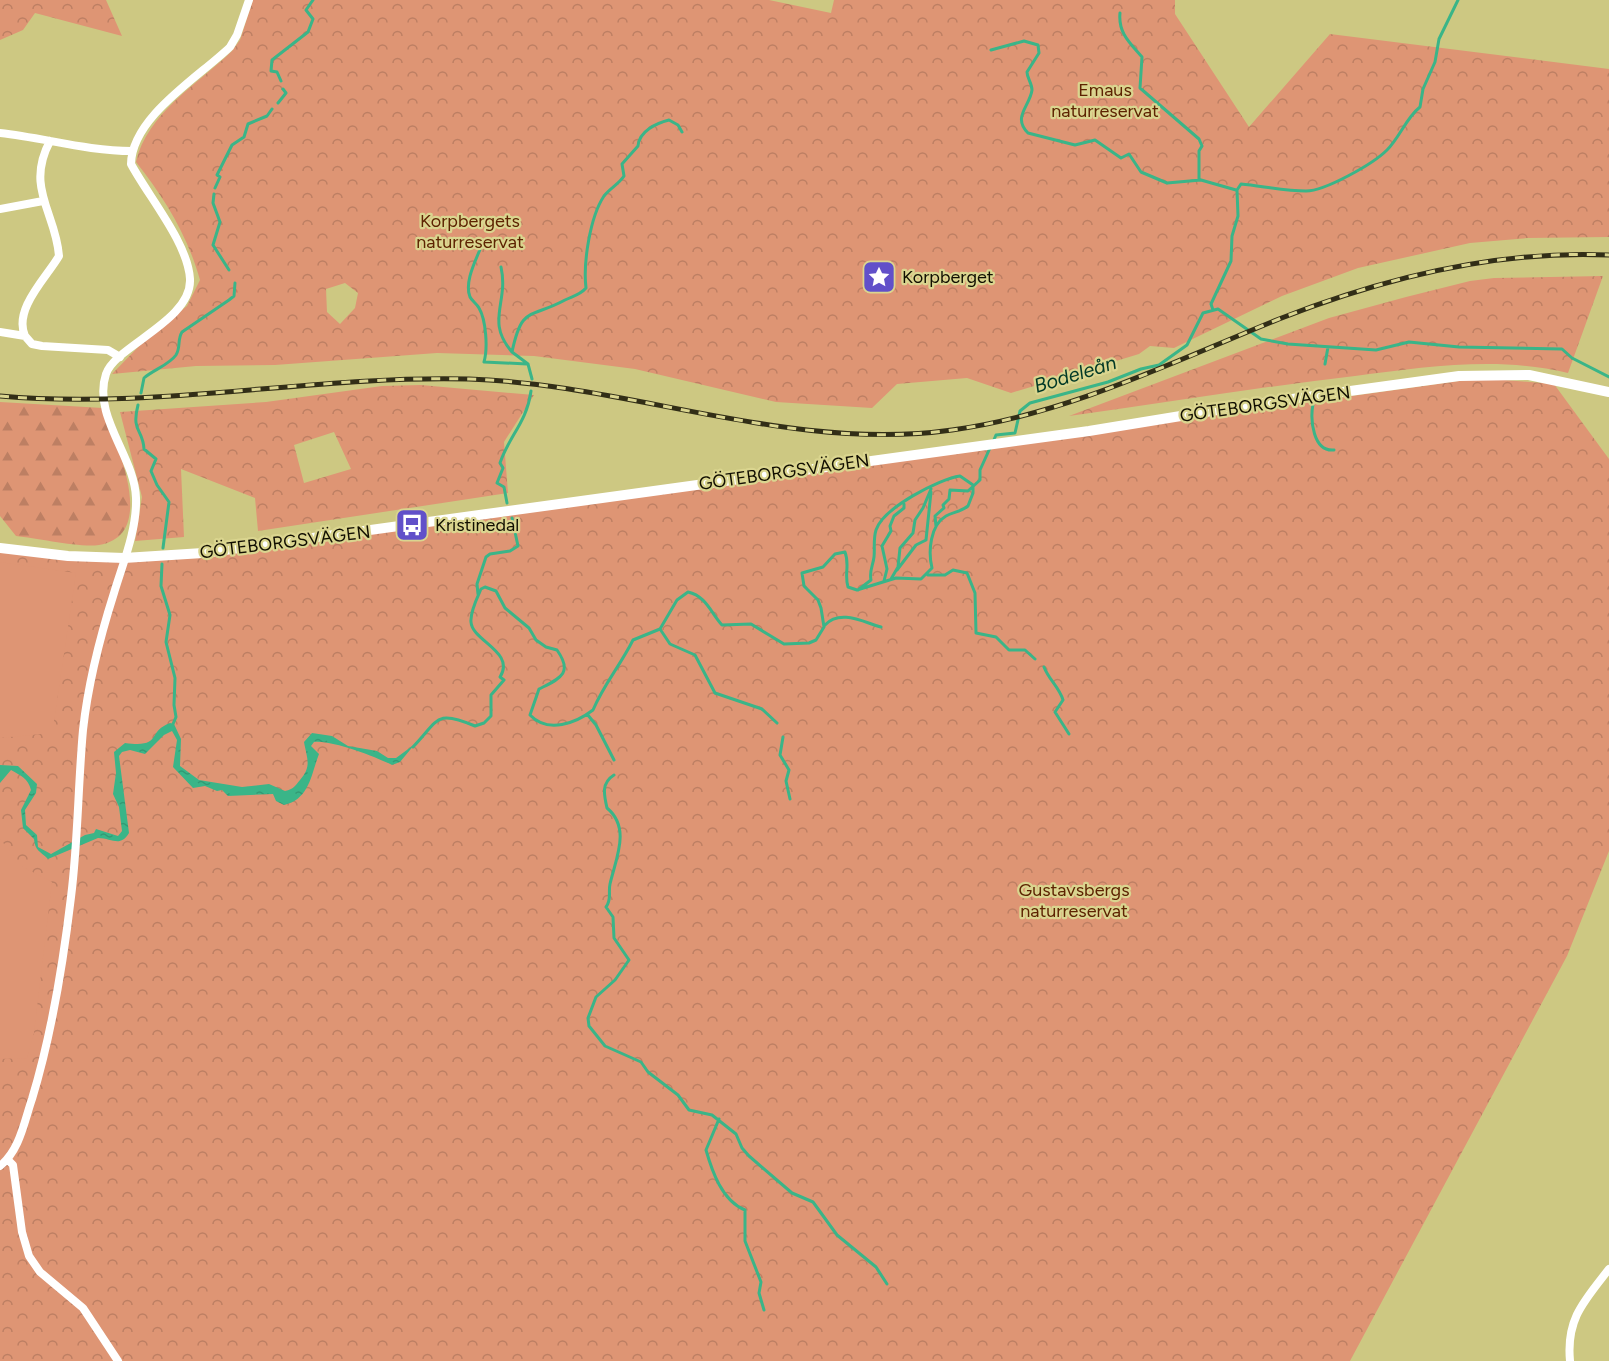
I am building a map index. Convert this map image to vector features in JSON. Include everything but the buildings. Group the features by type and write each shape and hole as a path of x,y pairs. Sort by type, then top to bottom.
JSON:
{"street":[{"path":"0,1166 8,1160 23,1127 50,1029 72,894 84,724 92,674 133,523 136,496 134,481 105,400 108,370 120,357 168,319 183,301 190,278 184,256 132,164 132,151 144,126 230,47 237,35 249,0"},
{"path":"0,133 64,141 97,151 132,151"},
{"path":"50,141 40,159 43,201 59,256 28,306 22,324 25,336 32,344 108,350 120,357"},
{"path":"0,209 43,201"},
{"path":"0,332 25,336"},
{"name":"GÖTEBORGSVÄGEN","path":"0,548 68,556 124,558 265,545 1459,376 1529,375 1567,381 1609,392"},
{"path":"8,1160 13,1165 22,1232 29,1256 40,1272 83,1308 118,1361"},
{"path":"1570,1361 1568,1345 1571,1324 1609,1269"}],"green space":[{"path":"0,0 106,0 122,36 35,13 23,30 0,40"},
{"name":"Korpbergets naturreservat","path":"253,0 769,0 831,13 834,0 1175,0 1175,14 1249,127 1330,34 1609,69 1609,237 1528,238 1470,243 1358,268 1282,296 1174,348 1150,346 1139,354 1011,393 967,378 897,384 872,408 776,402 635,369 534,356 437,353 275,365 196,366 112,374 146,339 187,306 200,280 182,232 136,162 142,145 162,114 175,100 232,51 240,40","holes":["345,283 358,293 355,308 340,324 327,312 326,289"]},
{"path":"1603,276 1568,373 1515,365 1435,367 1283,385 1069,416 1329,318 1406,297 1470,281 1494,278"},
{"name":"Gustavsbergs naturreservat","path":"1480,378 1554,384 1609,459 1609,851 1567,956 1350,1361 0,1361 0,548 105,559 431,525"},
{"path":"421,385 534,395 504,442 508,493 258,531 255,498 181,469 184,537 135,541 142,497 120,412 266,402 382,386","holes":["334,432 351,469 304,483 294,445"]},
{"path":"0,402 103,408 116,442 128,486 130,506 127,524 117,538 91,546 16,536 0,516"},
{"path":"0,562 76,573 54,721 41,734 0,738"},
{"path":"0,839 23,867 52,882 34,1033 27,1058 0,1059"}],"water":[{"path":"170,723 174,724 181,739 180,766 199,780 242,787 269,784 285,791 294,787 306,771 308,762 304,742 312,733 332,736 348,746 377,751 388,758 396,758 415,744 400,762 392,765 365,753 330,743 314,742 311,746 319,754 308,785 293,802 284,805 276,801 273,794 228,796 222,790 217,791 205,786 193,788 173,767 177,740 172,731 164,735 145,754 130,750 122,752 119,756 129,833 126,838 115,841 98,838 48,859 38,850 34,839 23,828 21,810 31,790 30,786 24,778 11,770 0,783 0,765 18,766 37,784 36,793 25,810 26,825 37,835 38,847 51,854 85,835 94,833 96,829 118,836 122,831 119,807 113,794 116,773 114,752 125,743 137,744 150,741 158,731"}],"waterway":[{"path":"281,81 277,72 271,71 272,60 308,32 313,19 306,10 313,0"},
{"path":"1213,310 1211,304 1231,261 1232,236 1238,216 1237,190 1241,184 1290,190 1314,190 1348,176 1380,156 1392,145 1420,107 1423,89 1435,62 1439,39 1458,0"},
{"path":"1120,13 1123,32 1142,57 1140,88 1199,139 1202,146 1199,151 1199,180"},
{"path":"991,50 1024,41 1038,45 1039,53 1027,72 1032,90 1023,112 1022,122 1028,133 1075,145 1095,140 1121,158 1129,154 1141,172 1167,183 1201,180 1236,190"},
{"path":"278,103 286,93 283,89"},
{"path":"215,188 220,177 217,175 232,145 244,137 248,124 267,116 272,109"},
{"path":"532,379 528,364 512,352 524,320 535,312 553,306 586,288 587,253 591,228 599,205 604,196 624,176 622,164 638,146 645,132 669,120 678,125 682,132"},
{"path":"214,194 213,203 220,222 213,245 229,270"},
{"path":"481,247 468,285 471,298 479,308 485,327 484,362 527,364"},
{"path":"501,267 503,280 499,311 500,331 512,352"},
{"path":"141,393 144,378 176,355 182,332 234,296 235,283"},
{"name":"Bodeleån","path":"993,442 996,435 1015,433 1020,411 1030,403 1108,382 1141,369 1159,365 1187,345 1203,313 1218,309 1261,339 1288,344 1376,350 1409,342 1459,347 1562,349 1572,358 1609,377"},
{"path":"1325,364 1328,347"},
{"path":"507,503 504,487 497,483 503,468 500,463 526,412 531,391"},
{"path":"1313,404 1312,418 1317,441 1321,446 1334,450"},
{"path":"138,405 136,420 144,449 156,459 151,471 157,485 169,502 163,548"},
{"path":"936,526 935,516 944,508 943,505 949,499 950,490 968,491 980,480 980,470 990,448"},
{"path":"858,590 871,580 876,530 889,513 913,496 951,478 960,476 973,485"},
{"name":"Bodeleån","path":"413,747 439,720 452,718 475,726 484,723 491,716 491,695 504,680 500,677 503,668 502,661 473,629 471,622 476,601 481,589 485,587 496,591 505,608 529,628 536,640 546,647 557,650 562,658 564,665 562,675 539,689 530,715 545,724 562,725 579,719 593,710 633,640 660,629 677,600 688,592 704,601 722,625 751,624 784,644 809,643 816,640 824,627 818,600 804,586 802,573 823,567 835,554 845,552 848,587 857,590 896,578 921,579 932,568 930,547 936,526 946,516 968,506 973,493 973,485"},
{"path":"891,579 898,567 900,548 913,533 915,520 931,489"},
{"path":"897,570 916,545 926,540 931,492"},
{"path":"884,581 887,569 882,546 891,531 890,526 894,516 904,508 904,504"},
{"path":"478,594 477,584 486,557 490,554 510,551 518,546 512,518"},
{"path":"162,564 161,586 170,615 166,642 175,678 176,717 173,724"},
{"path":"928,575 945,575 953,570 967,573 975,593 976,633 996,637 1009,650 1025,650 1035,659"},
{"path":"825,625 831,620 845,617 881,627"},
{"path":"660,629 670,644 695,655 715,693 762,709 777,723"},
{"path":"1044,667 1063,700 1055,712 1069,734"},
{"path":"587,714 596,725 614,760"},
{"path":"783,737 780,755 789,770 786,781 790,799"},
{"path":"614,775 607,782 604,794 607,808 618,825 620,844 606,907 613,917 614,938 629,960 615,980 596,997 588,1018 589,1026 605,1046 641,1062 648,1072 678,1095 689,1110 712,1115 736,1134 742,1148 749,1156 792,1193 813,1202 837,1235 876,1267 887,1284"},
{"path":"719,1119 706,1150 724,1193 737,1206 745,1210 745,1241 761,1282 759,1293 764,1310"}],"railway":[{"path":"0,396 117,399 352,382 469,379 589,392 710,415 831,432 892,435 952,430 1037,412 1078,399 1119,385 1318,304 1400,279 1483,262 1525,257 1609,255"}],"place":[{"name":"Korpberget","path":"879,277"},
{"name":"Kristinedal","path":"412,525"}],"park label":[{"name":"Emaus naturreservat","path":"1105,100"}]}
